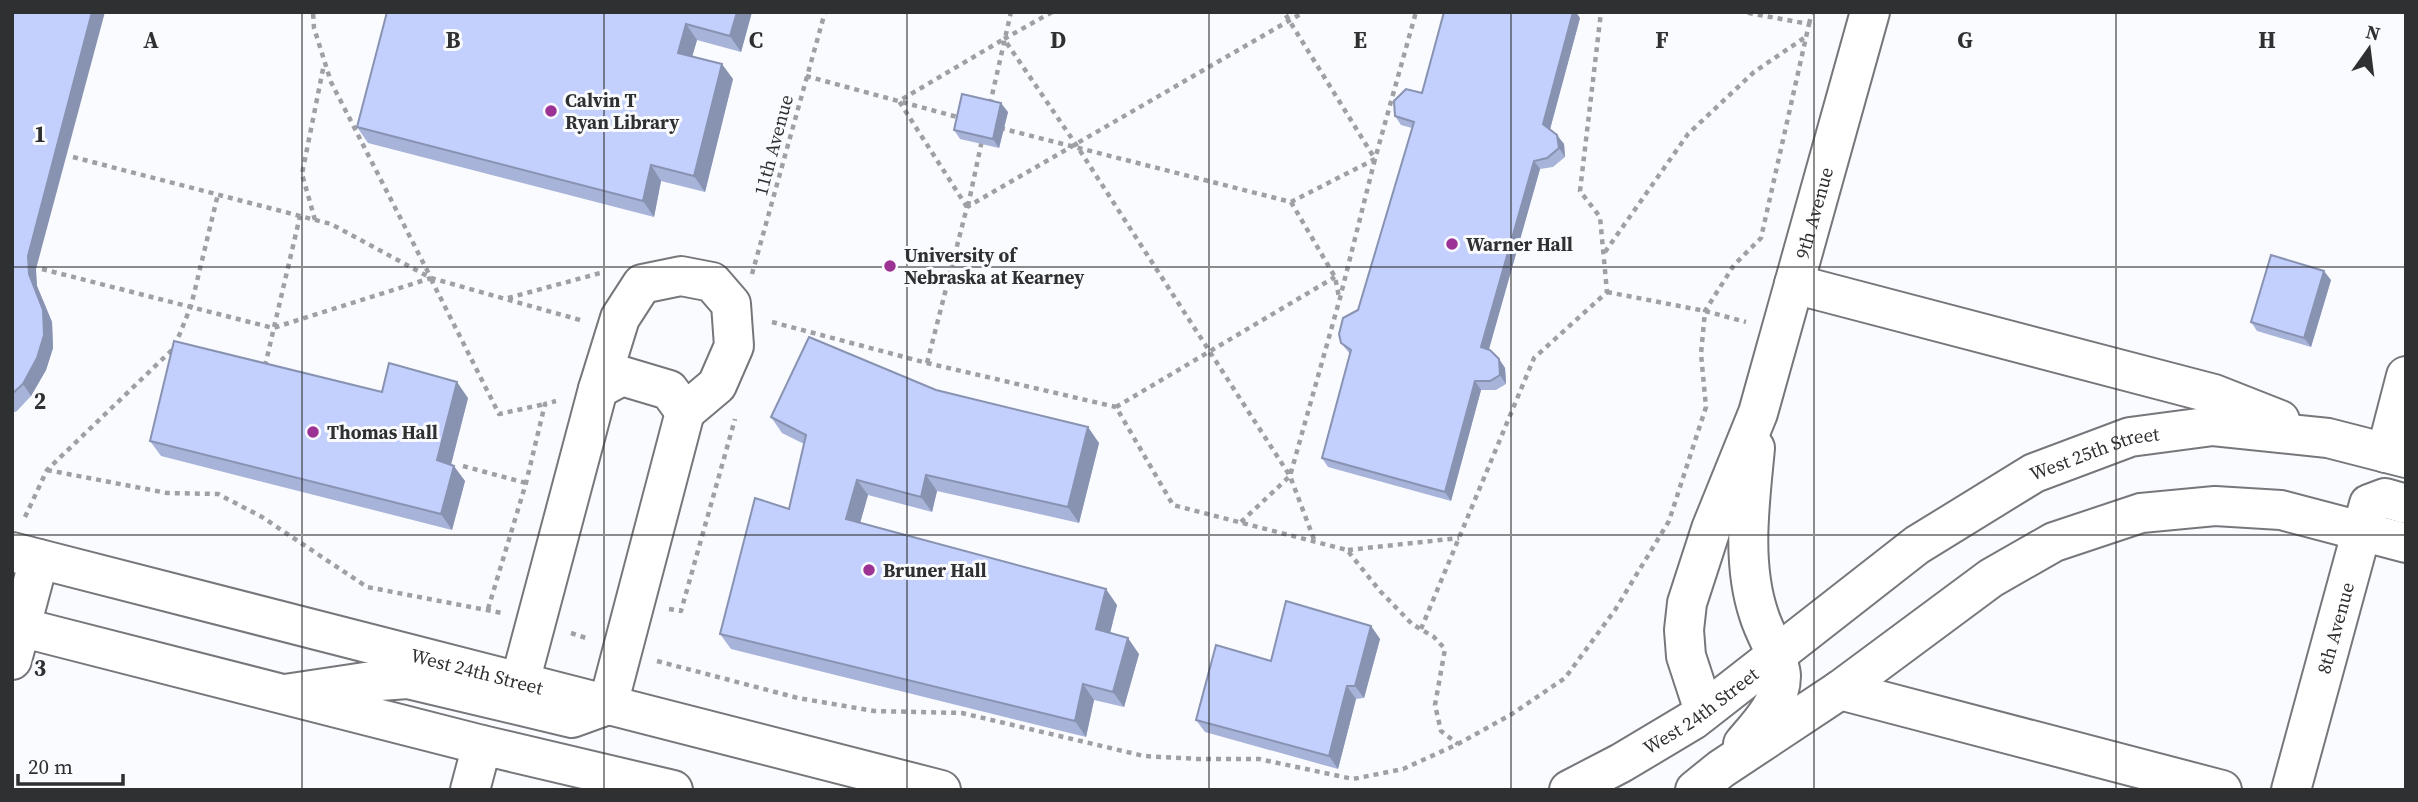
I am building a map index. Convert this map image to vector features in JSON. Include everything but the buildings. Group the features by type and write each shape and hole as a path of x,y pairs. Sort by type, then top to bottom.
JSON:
{"main road":[{"name":"9th Avenue","path":"1704,711 1686,656 1684,630 1687,603 1711,529 1758,413 1870,12"},
{"path":"285,694 365,682 408,679 572,718 608,705 685,412 717,385 734,346 731,304 712,282 681,276 642,284 620,318 598,389 538,623 520,682"},
{"path":"1794,284 2214,394 2328,438"},
{"path":"598,389 622,376 642,380 669,390 685,412"},
{"path":"2396,456 2406,376"},
{"name":"9th Avenue","path":"1758,413 1750,494 1751,581 1758,613 1776,654"},
{"name":"West 25th Street","path":"1825,618 1917,545 2034,473 2130,437 2213,426 2328,438 2396,456"},
{"name":"8th Avenue","path":"2291,790 2369,504 2385,498 2406,503"},
{"path":"1708,780 1840,690 1991,578 2054,542 2141,513 2215,506 2281,510 2406,543"},
{"path":"26,556 15,637 285,694 673,790"},
{"name":"West 24th Street","path":"26,556 941,790"},
{"name":"West 24th Street","path":"1569,790 1620,763 1704,711 1825,618"},
{"path":"1708,780 1768,715 1781,677 1776,654"},
{"path":"1840,690 2222,790"},
{"path":"470,790 482,744"}],"path":[{"path":"313,12 314,28 331,82 499,414 545,404"},
{"name":"11th Avenue","path":"750,285 825,12"},
{"path":"988,112 1011,12"},
{"path":"899,101 1052,12"},
{"path":"1284,12 1375,159"},
{"path":"967,207 1077,146 1304,12"},
{"path":"1240,523 1290,476 1416,12"},
{"path":"1601,12 1580,191 1600,217 1607,292"},
{"path":"1743,12 1809,24"},
{"path":"47,470 167,493 218,494 261,517 367,587 426,600 488,609 623,650 798,698 874,711 962,713 1143,756 1259,758 1353,779 1403,769 1458,744 1512,714 1564,678 1615,610 1669,521 1706,407 1701,354 1705,311 1734,265 1761,238 1812,12"},
{"path":"1604,253 1688,134 1754,72 1805,37"},
{"path":"1004,39 1077,146 1290,476 1315,542"},
{"path":"315,220 302,174 324,62"},
{"path":"806,76 973,121"},
{"path":"899,101 967,207"},
{"path":"998,127 1291,202 1375,159"},
{"path":"927,363 983,136"},
{"path":"74,157 331,224 430,278 585,321"},
{"path":"25,517 47,470 174,348 191,306 218,194"},
{"path":"1291,202 1335,277 1340,298"},
{"path":"264,370 299,216"},
{"path":"42,269 273,328 430,278"},
{"path":"507,299 610,271"},
{"path":"771,333 772,322 927,363 1116,407 1335,277"},
{"path":"1607,292 1705,311 1780,331"},
{"path":"1421,629 1534,358 1607,292"},
{"path":"667,609 681,611 738,407"},
{"path":"1116,407 1173,505 1347,550 1459,538"},
{"path":"463,466 526,483"},
{"path":"1347,550 1380,591 1412,624 1434,636 1445,649 1435,705 1441,731 1458,744"}],"place":[{"name":"Calvin T Ryan Library","path":"551,111"},
{"name":"Warner Hall","path":"1452,244"},
{"name":"University of Nebraska at Kearney","path":"890,266"},
{"name":"Thomas Hall","path":"313,432"},
{"name":"Bruner Hall","path":"869,570"}]}
